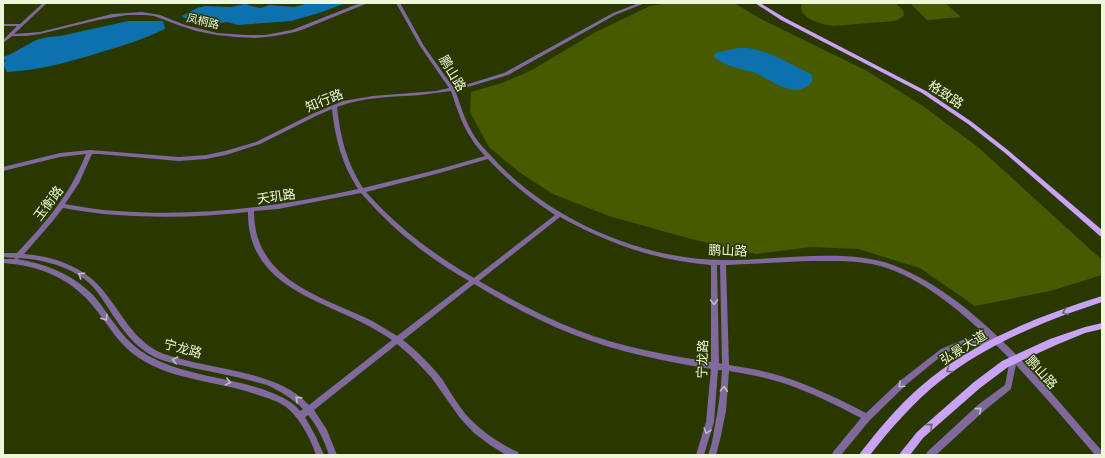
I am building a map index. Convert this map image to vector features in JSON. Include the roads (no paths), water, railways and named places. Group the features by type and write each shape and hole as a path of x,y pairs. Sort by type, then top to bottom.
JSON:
{"main road":[{"name":"格致路","path":"757,3 816,36 924,92 1007,152 1102,234"},
{"name":"弘景大道","path":"864,455 889,424 935,380 966,359 996,342 1053,316 1102,299"},
{"path":"904,455 920,435 977,385 1014,359 1085,330 1102,326"}],"street":[{"path":"3,42 45,3"},
{"name":"凤桐路","path":"11,35 38,34 96,18 119,14 138,13 151,14 215,34 251,36 272,35 291,32 341,11 366,3"},
{"name":"鹏山路","path":"398,3 423,47 452,89 467,127 479,146 501,171 524,190 559,215 604,236 638,248 679,258 723,263 829,259 853,260 875,263 898,270 929,285 970,316 1014,359 1100,455"},
{"name":"知行路","path":"3,169 60,155 90,152 179,159 206,157 232,151 258,143 334,106 358,99 452,89 506,74 614,14 643,3"},
{"path":"3,25 22,25"},
{"path":"334,106 341,151 363,191 387,218 409,236 473,281 565,329 601,342 656,355 771,376 821,394 866,418"},
{"name":"玉衡路","path":"13,261 62,206 83,170 90,152"},
{"name":"天玑路","path":"62,206 105,212 141,214 194,214 252,210 331,198 363,191 488,157"},
{"path":"252,210 251,222 259,248 266,263 289,284 305,294 320,302 360,317 398,340 424,363 472,426 487,438 515,455"},
{"path":"300,416 310,410 559,215"},
{"name":"宁龙路","path":"3,255 40,257 64,265 83,276 98,289 131,334 152,352 169,359 272,383 294,395 310,410 322,429 333,455"},
{"name":"宁龙路","path":"3,261 32,264 54,271 73,281 85,291 100,308 120,338 143,357 176,371 234,383 256,390 288,404 300,416 320,455"},
{"name":"宁龙路","path":"700,455 710,422 715,366 714,262"},
{"name":"宁龙路","path":"712,455 720,422 725,367 723,263"},
{"path":"836,455 866,418 904,382 943,351 965,342 996,342"},
{"path":"930,455 982,407 1008,387 1014,359"}],"water":[{"path":"309,3 346,3 291,21 238,25 227,22 214,24 198,18 184,18 182,16 197,8 206,6 231,7 245,4 260,8 270,5 294,7"},
{"path":"128,21 163,21 165,29 125,45 55,65 7,72 3,64 6,60 3,59 3,57 36,40"},
{"path":"738,48 757,50 776,56 811,74 813,80 807,87 800,90 792,90 755,73 729,65 714,57 716,53"}]}
